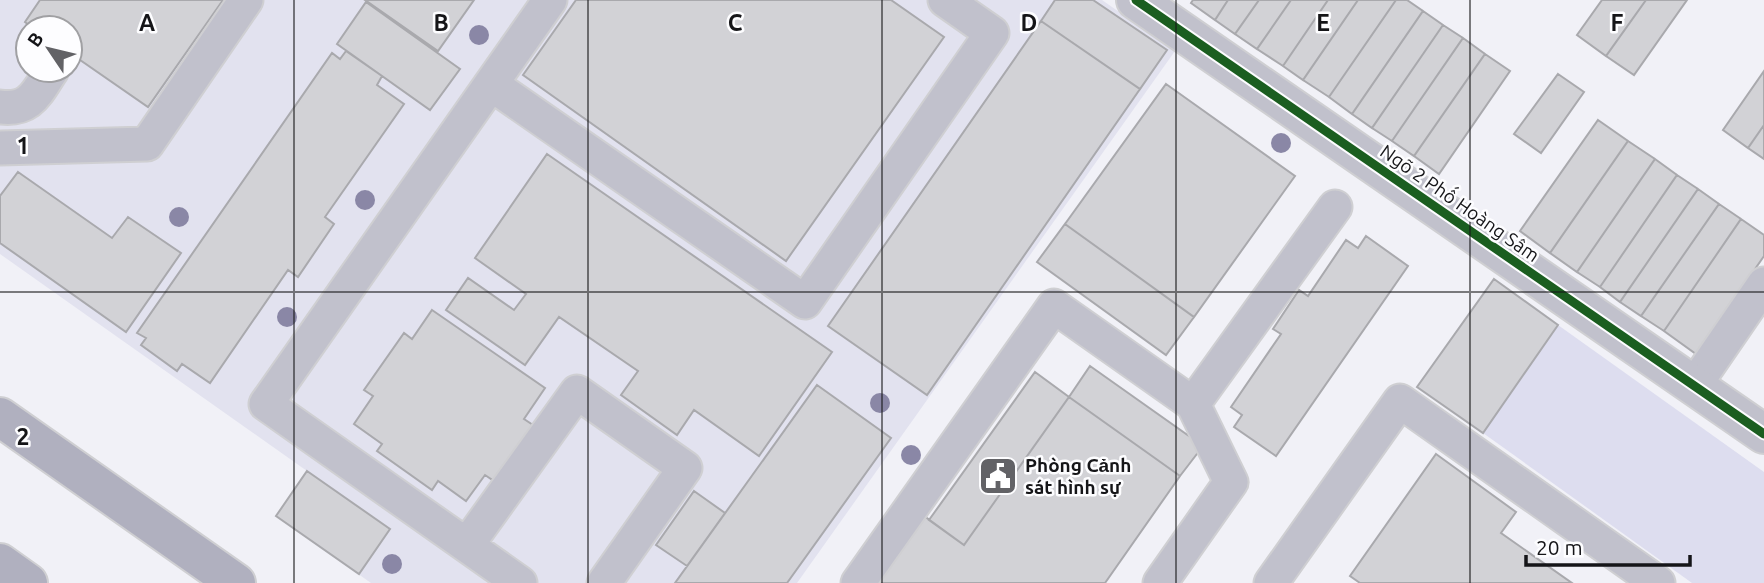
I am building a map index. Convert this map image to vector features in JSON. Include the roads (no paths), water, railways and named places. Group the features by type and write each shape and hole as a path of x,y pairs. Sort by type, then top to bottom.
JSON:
{"main road":[{"path":"0,417 236,583"},
{"path":"0,563 28,583"}],"street":[{"name":"Ngõ 2 Phố Hoàng Sâm","path":"1136,0 1764,434"}],"lane":[{"path":"0,148 147,144 246,0"},
{"path":"520,583 265,404 550,0"},
{"path":"491,85 805,302 992,33 945,0"},
{"path":"0,107 15,108 24,105 42,84"},
{"path":"1193,404 1335,207"},
{"path":"1694,386 1764,284"},
{"path":"858,583 1054,306 1193,404 1231,482 1160,583"},
{"path":"467,545 576,392 685,468 604,583"},
{"path":"1271,583 1400,401 1658,583"}],"place":[{"name":"Phòng Cảnh sát hình sự","path":"998,476"}]}
